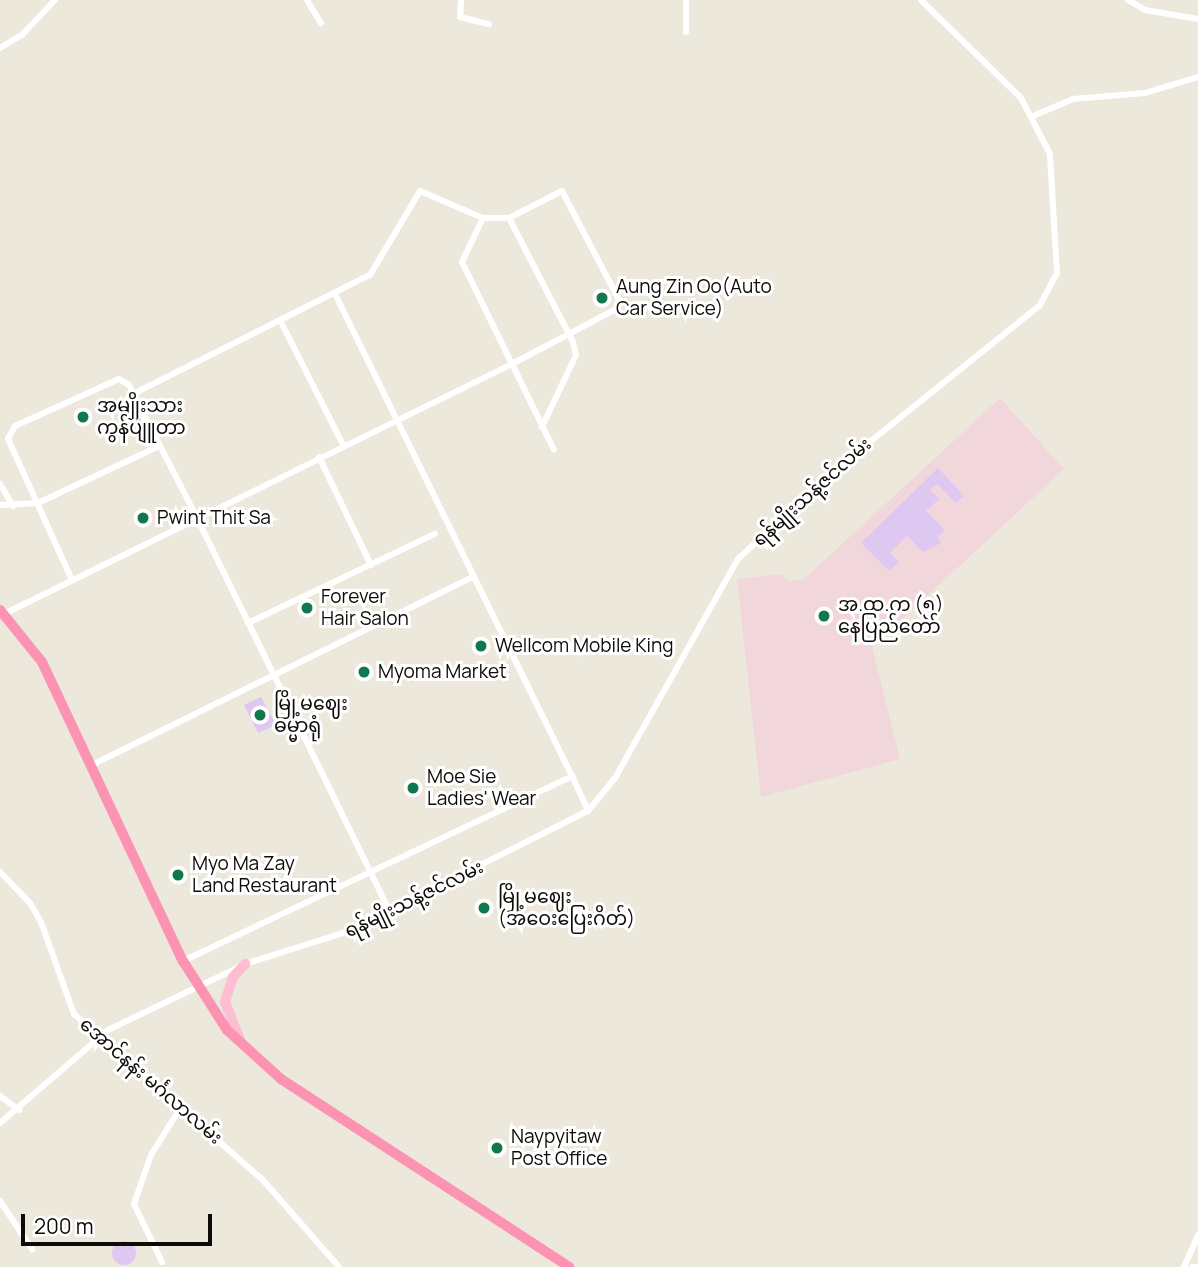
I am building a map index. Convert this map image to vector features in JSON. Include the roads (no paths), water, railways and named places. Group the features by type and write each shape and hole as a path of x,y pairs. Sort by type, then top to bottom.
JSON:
{"highway":[{"path":"2,612 42,662 197,987 244,1049 281,1079 569,1267"}],"main road":[{"path":"244,1049 225,1002 233,977 245,964"}],"street":[{"path":"0,48 22,36 55,0"},
{"path":"307,0 321,23"},
{"path":"461,0 460,17 489,24"},
{"path":"685,0 686,32"},
{"name":"ရန်မျိုးသန့်ဇင်လမ်း","path":"0,1124 101,1037 245,964 313,946 390,912 589,811 615,778 738,559 825,478 1053,289 1058,234 1050,154 1033,116 921,0"},
{"path":"1128,0 1145,9 1198,19"},
{"path":"1033,116 1073,99 1145,93 1198,78"},
{"path":"2,612 72,580 394,419 512,364 616,309 619,300 567,195 556,192 509,218 483,218 421,191 407,207 381,264 282,324 133,394"},
{"path":"483,218 462,262 554,450"},
{"path":"509,218 569,334 574,363 542,427"},
{"path":"335,294 394,419 589,811"},
{"path":"282,324 343,445"},
{"path":"72,580 8,439 15,426 118,379 133,394 197,518 390,912"},
{"path":"0,505 38,503 159,446"},
{"path":"318,457 371,565"},
{"path":"0,484 13,506"},
{"path":"248,623 435,534"},
{"path":"92,765 272,673 473,577"},
{"path":"183,961 572,776"},
{"name":"အောင်နန်း မင်္ဂလာလမ်း","path":"0,872 30,902 41,922 74,1014 262,1179 338,1267"},
{"path":"0,1096 19,1110"},
{"path":"162,1262 134,1203 151,1155 181,1107"},
{"path":"0,1201 33,1250"},
{"path":"1184,1267 1198,1235"},
{"path":"1192,1267 1198,1267"}],"place":[{"name":"Aung Zin Oo(Auto Car Service)","path":"602,298"},
{"name":"အမျိုးသား ကွန်ပျူတာ","path":"83,417"},
{"name":"Pwint Thit Sa","path":"143,518"},
{"name":"Forever Hair Salon","path":"307,608"},
{"name":"အ.ထ.က (၅) နေပြည်တော်","path":"824,616"},
{"name":"Wellcom Mobile King","path":"481,646"},
{"name":"Myoma Market","path":"364,672"},
{"name":"မြို့မဈေး ဓမ္မာရုံ","path":"260,715"},
{"name":"Moe Sie Ladies' Wear","path":"413,788"},
{"name":"Myo Ma Zay Land Restaurant","path":"178,875"},
{"name":"မြို့မဈေး (အဝေးပြေးဂိတ်)","path":"484,908"},
{"name":"Naypyitaw Post Office","path":"497,1148"}]}
